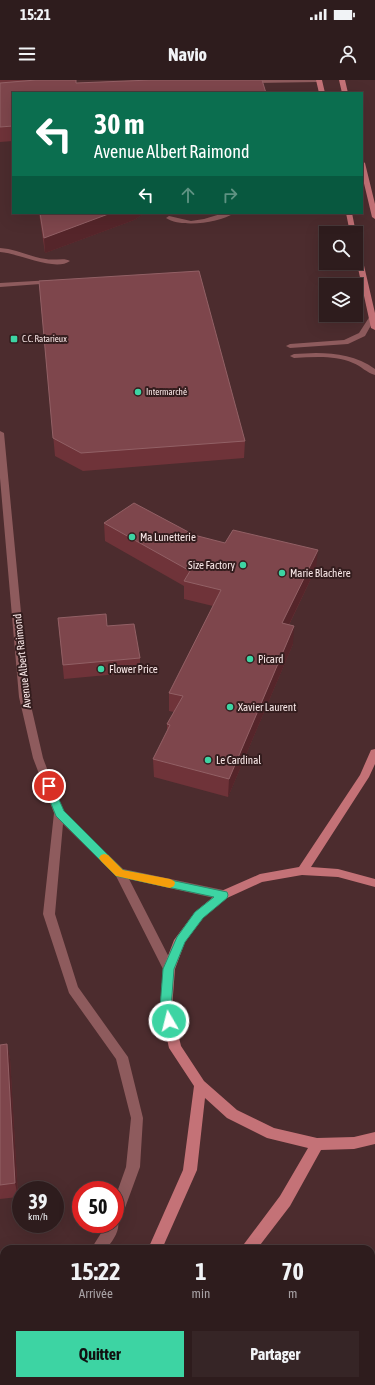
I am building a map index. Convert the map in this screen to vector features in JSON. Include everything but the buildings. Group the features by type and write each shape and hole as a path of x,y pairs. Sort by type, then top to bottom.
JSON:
{"main road":[{"path":"319,80 321,92"},
{"path":"342,80 345,92"},
{"path":"363,167 375,217"},
{"path":"371,200 375,207"},
{"path":"349,214 352,226"},
{"path":"362,270 375,328"},
{"path":"302,871 364,777 375,753"},
{"path":"375,883 338,873 302,871 260,878 223,895 199,915 180,940 169,969 166,1008 176,1048 200,1085 232,1114 272,1134 317,1144 354,1143 375,1138"},
{"path":"157,1245 190,1170 200,1085"},
{"path":"253,1245 285,1201 317,1144"}],"street":[{"path":"249,82 319,80"},
{"path":"191,223 207,214"},
{"path":"169,218 191,223 205,222 228,214"},
{"path":"0,250 10,250 39,262 55,264 66,261"},
{"path":"0,285 63,282"},
{"path":"290,346 345,342 362,334 372,317"},
{"path":"294,356 319,354 344,357 364,364 375,373"},
{"name":"Avenue Albert Raimond","path":"0,433 24,698 38,758 60,813 120,873"},
{"path":"60,813 49,914 73,989 122,1057 137,1118 133,1167 124,1192"},
{"path":"120,873 223,895"},
{"path":"120,873 169,969"},
{"path":"101,1245 108,1233"}],"shaded area":[{"path":"0,80 375,80 375,1245 0,1245"}],"slow traffic":[{"path":"104,858 120,873 170,883"}],"place":[{"name":"C.C. Ratarieux","path":"14,339"},
{"name":"Intermarché","path":"138,392"},
{"name":"Ma Lunetterie","path":"132,537"},
{"name":"Size Factory","path":"243,565"},
{"name":"Marie Blachère","path":"282,573"},
{"name":"Picard","path":"250,659"},
{"name":"Flower Price","path":"101,669"},
{"name":"Xavier Laurent","path":"230,707"},
{"name":"Le Cardinal","path":"208,760"}],"route":[{"path":"49,786 60,813 120,873 223,895 199,915 180,940 169,969 166,1008 169,1021"}]}
